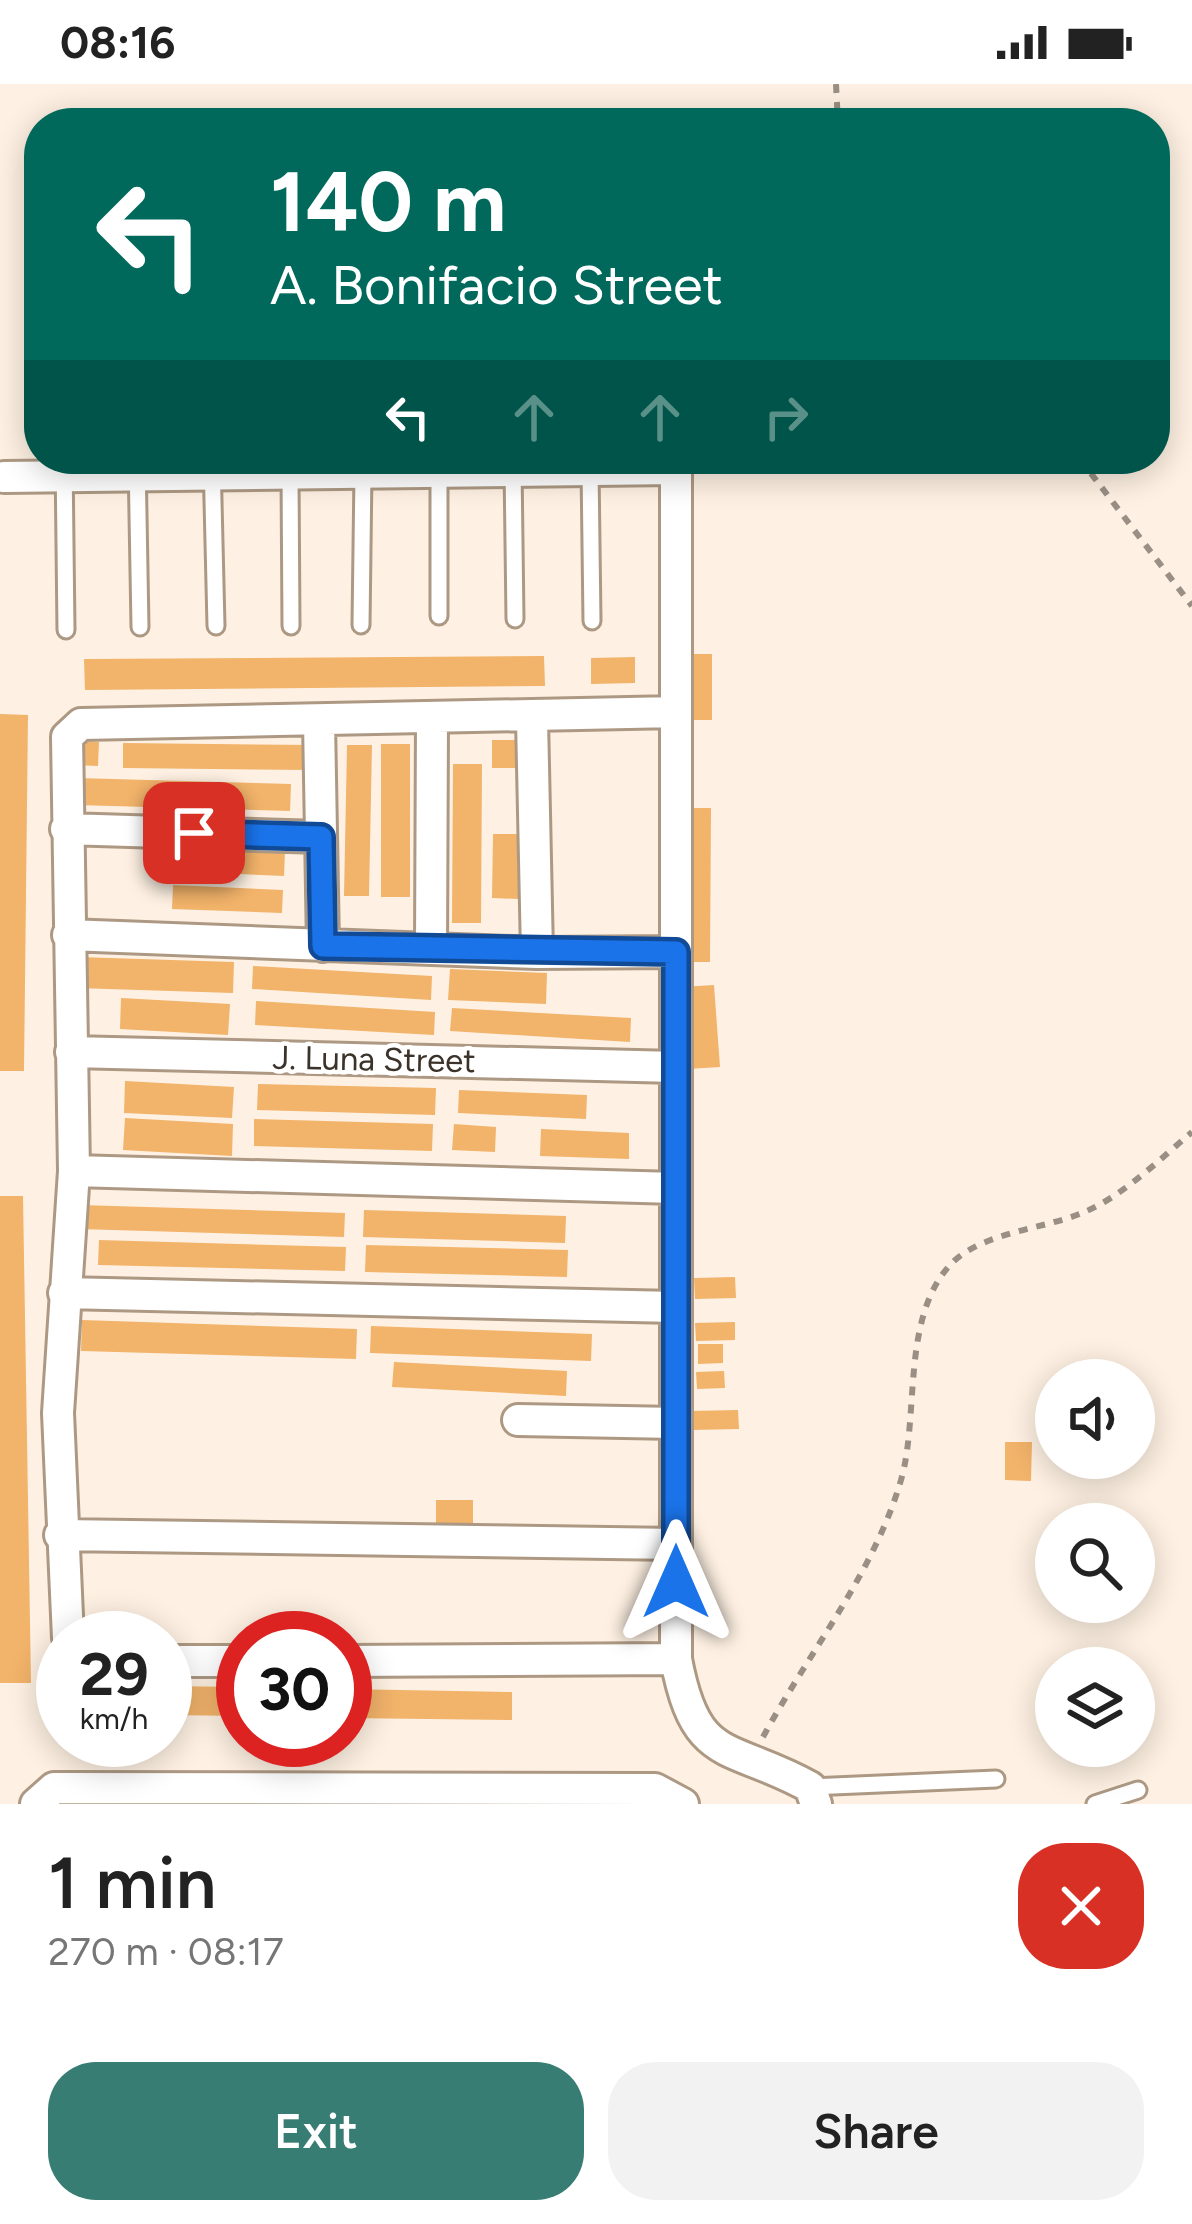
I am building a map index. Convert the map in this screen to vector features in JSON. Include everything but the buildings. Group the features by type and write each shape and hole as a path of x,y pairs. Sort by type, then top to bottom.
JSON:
{"street":[{"path":"4,477 24,474"},
{"path":"676,474 676,1659 685,1708 706,1738 813,1796"},
{"path":"66,1611 60,1535 64,1293 74,1171 67,737 81,724 432,721 676,712"},
{"path":"532,718 537,953"},
{"path":"319,721 323,946"},
{"path":"431,949 432,721"},
{"path":"66,829 321,837"},
{"path":"68,935 537,953 676,952"},
{"name":"J. Luna Street","path":"71,1052 676,1066"},
{"path":"74,1171 676,1188"},
{"path":"64,1293 676,1307"},
{"path":"518,1420 676,1423"},
{"path":"60,1535 676,1544"},
{"path":"372,1660 676,1659"},
{"path":"36,1804 55,1788 170,1788 655,1789 683,1804"}],"lane":[{"path":"64,474 66,630"},
{"path":"137,474 140,627"},
{"path":"212,474 216,626"},
{"path":"290,474 291,626"},
{"path":"361,625 363,474"},
{"path":"439,616 440,474"},
{"path":"513,474 514,619"},
{"path":"590,474 592,621"},
{"path":"813,1796 996,1779"},
{"path":"1095,1804 1138,1790"}],"path":[{"path":"1091,474 1192,606"},
{"path":"749,1761 872,1555 888,1517 909,1445 915,1352 944,1272 975,1247 1088,1211 1192,1132"}],"route":[{"path":"194,833 321,837 323,946 676,952 676,1582"}]}
